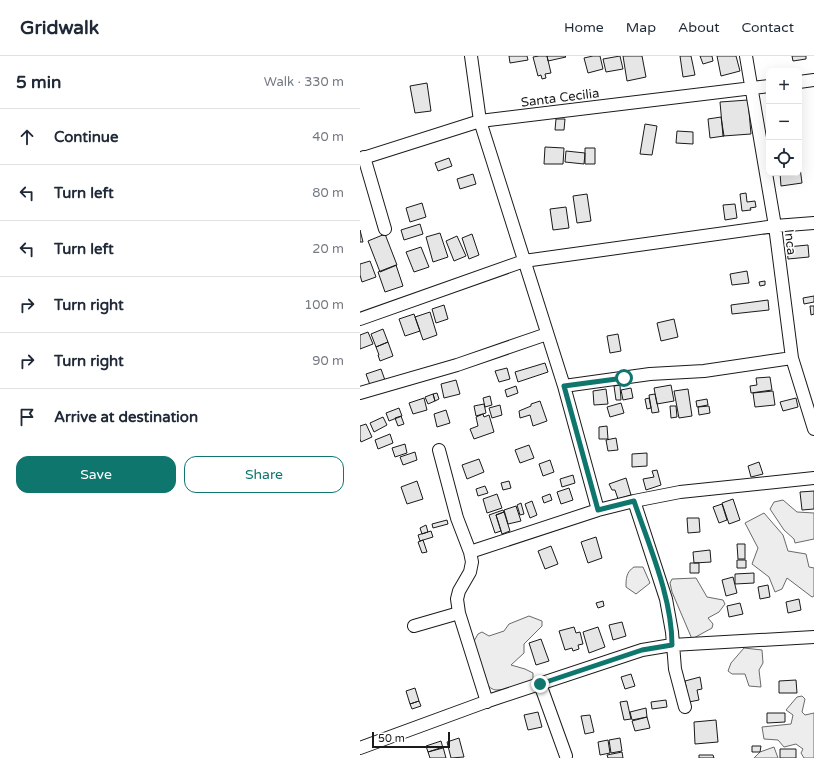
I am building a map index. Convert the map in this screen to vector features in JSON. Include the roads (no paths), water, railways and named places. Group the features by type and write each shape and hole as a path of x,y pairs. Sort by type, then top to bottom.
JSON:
{"street":[{"path":"471,56 480,121 564,386 598,510"},
{"name":"Inca","path":"746,56 775,226 792,358 814,429"},
{"path":"802,82 814,80"},
{"name":"Santa Cecilia","path":"362,158 480,121 766,86"},
{"path":"362,158 385,229"},
{"path":"360,319 386,317 524,260 775,226 814,223"},
{"path":"360,393 457,365 548,334"},
{"path":"564,386 650,374 704,371 792,358"},
{"path":"440,450 457,518 470,552 472,562 470,572 462,584 457,599 459,613 487,702"},
{"path":"470,552 598,510 634,501 680,492 814,478"},
{"path":"634,501 666,599 672,632 675,669 685,708"},
{"path":"414,626 459,613"},
{"path":"360,748 487,702 642,650 672,645 814,637"},
{"path":"540,684 566,756"}]}
